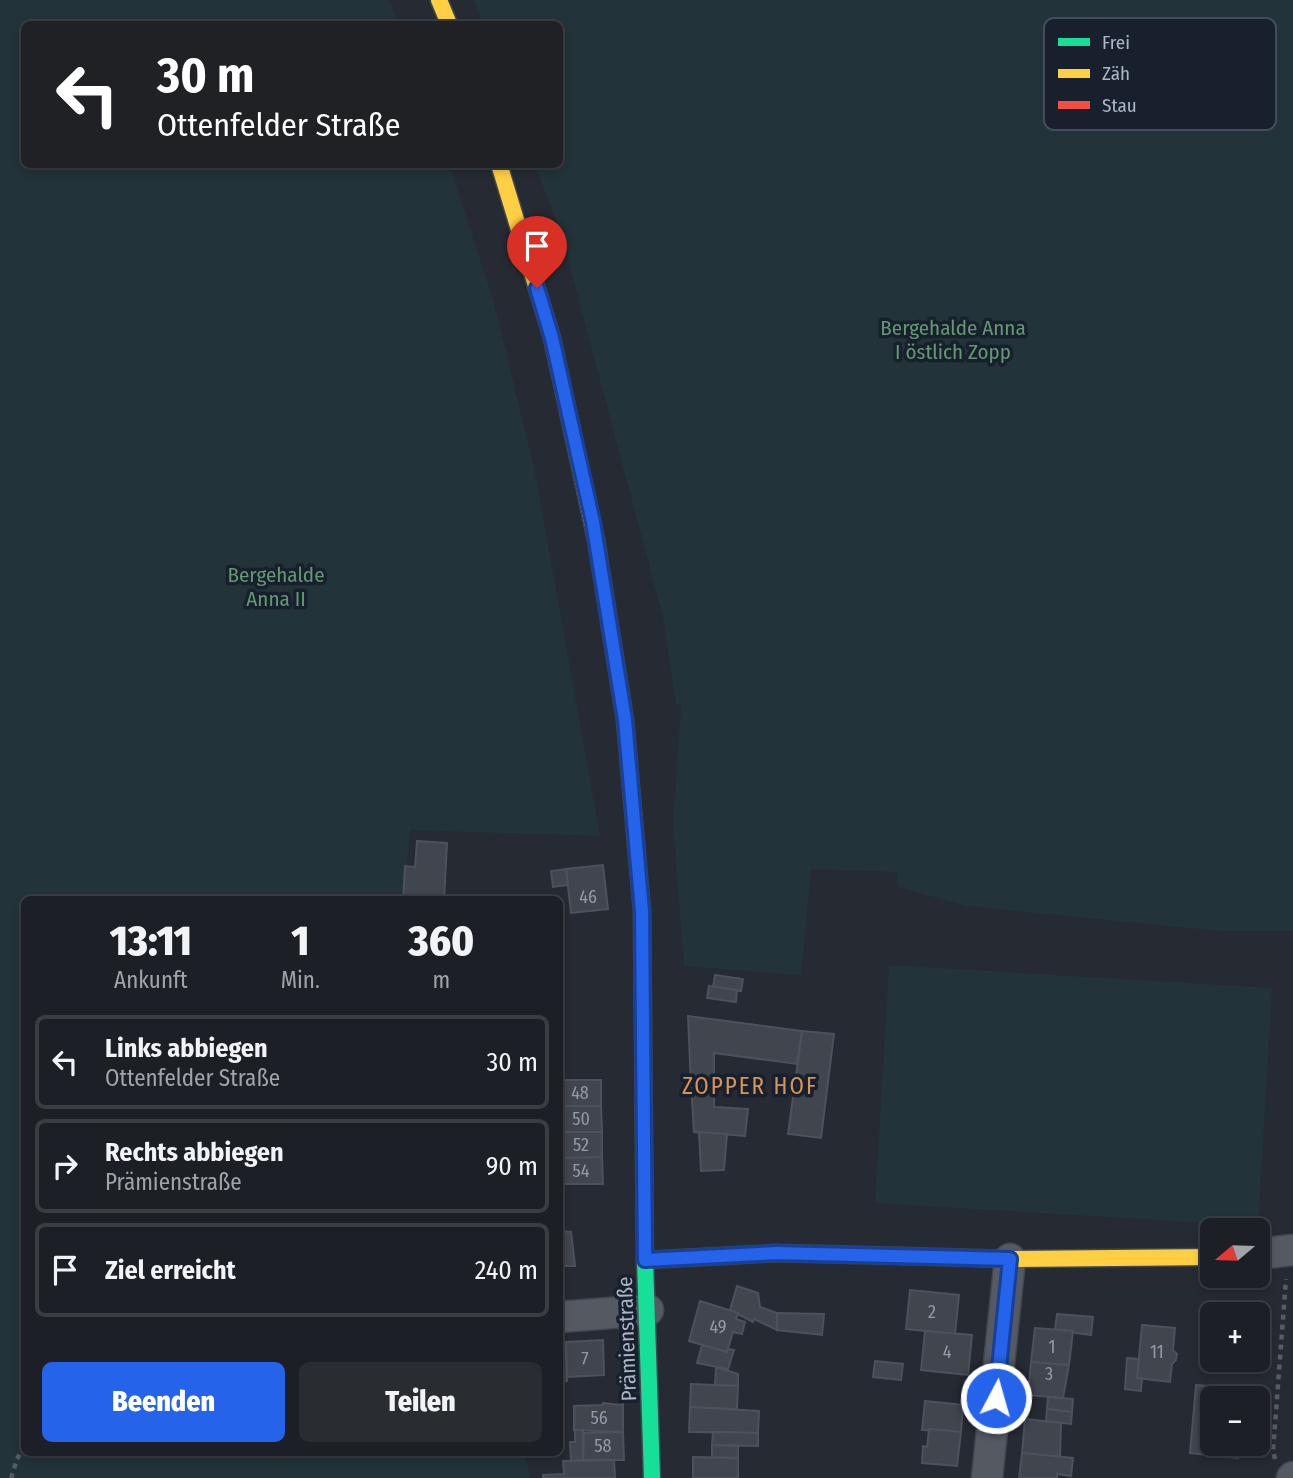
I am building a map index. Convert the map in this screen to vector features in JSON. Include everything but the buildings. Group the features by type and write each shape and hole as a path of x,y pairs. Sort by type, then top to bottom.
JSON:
{"main road":[{"path":"439,0 448,21"},
{"name":"Prämienstraße","path":"500,168 552,338 593,522 625,720 642,911 645,1260 652,1478"},
{"path":"645,1260 776,1253 1010,1259 1200,1257"}],"street":[{"path":"1270,1253 1291,1250"},
{"path":"987,1478 1010,1259"},
{"path":"563,1317 648,1310"}],"path":[{"path":"1287,1473 1273,1451 1291,1250"},
{"path":"11,1478 21,1453"}],"green space":[{"name":"Bergehalde Anna II","path":"0,0 389,0 397,21 21,21 21,168 450,168 493,299 535,472 600,836 410,830 404,896 21,896 21,1456 526,1456 530,1478 0,1478"},
{"name":"Bergehalde Anna I östlich Zopp","path":"474,0 1293,0 1293,931 1220,931 966,906 898,887 897,872 811,869 801,975 684,966 673,823 681,705 676,704 663,617 562,237 536,168 563,168 563,21 482,21"},
{"path":"889,965 1272,988 1258,1218 1200,1218 1200,1223 875,1203"}],"traffic: fast":[{"path":"596,540 625,720 642,911 645,1260 652,1478"}],"traffic: slow":[{"path":"439,0 448,21"},
{"path":"500,168 552,338 596,540"},
{"path":"902,1256 1010,1259 1200,1257"}],"traffic: jam":[{"path":"645,1260 776,1253 902,1256"}],"district":[{"name":"ZOPPER HOF","path":"750,1086"}],"route":[{"path":"537,288 552,338 593,522 625,720 642,911 645,1260 776,1253 1010,1259 996,1398"}]}
